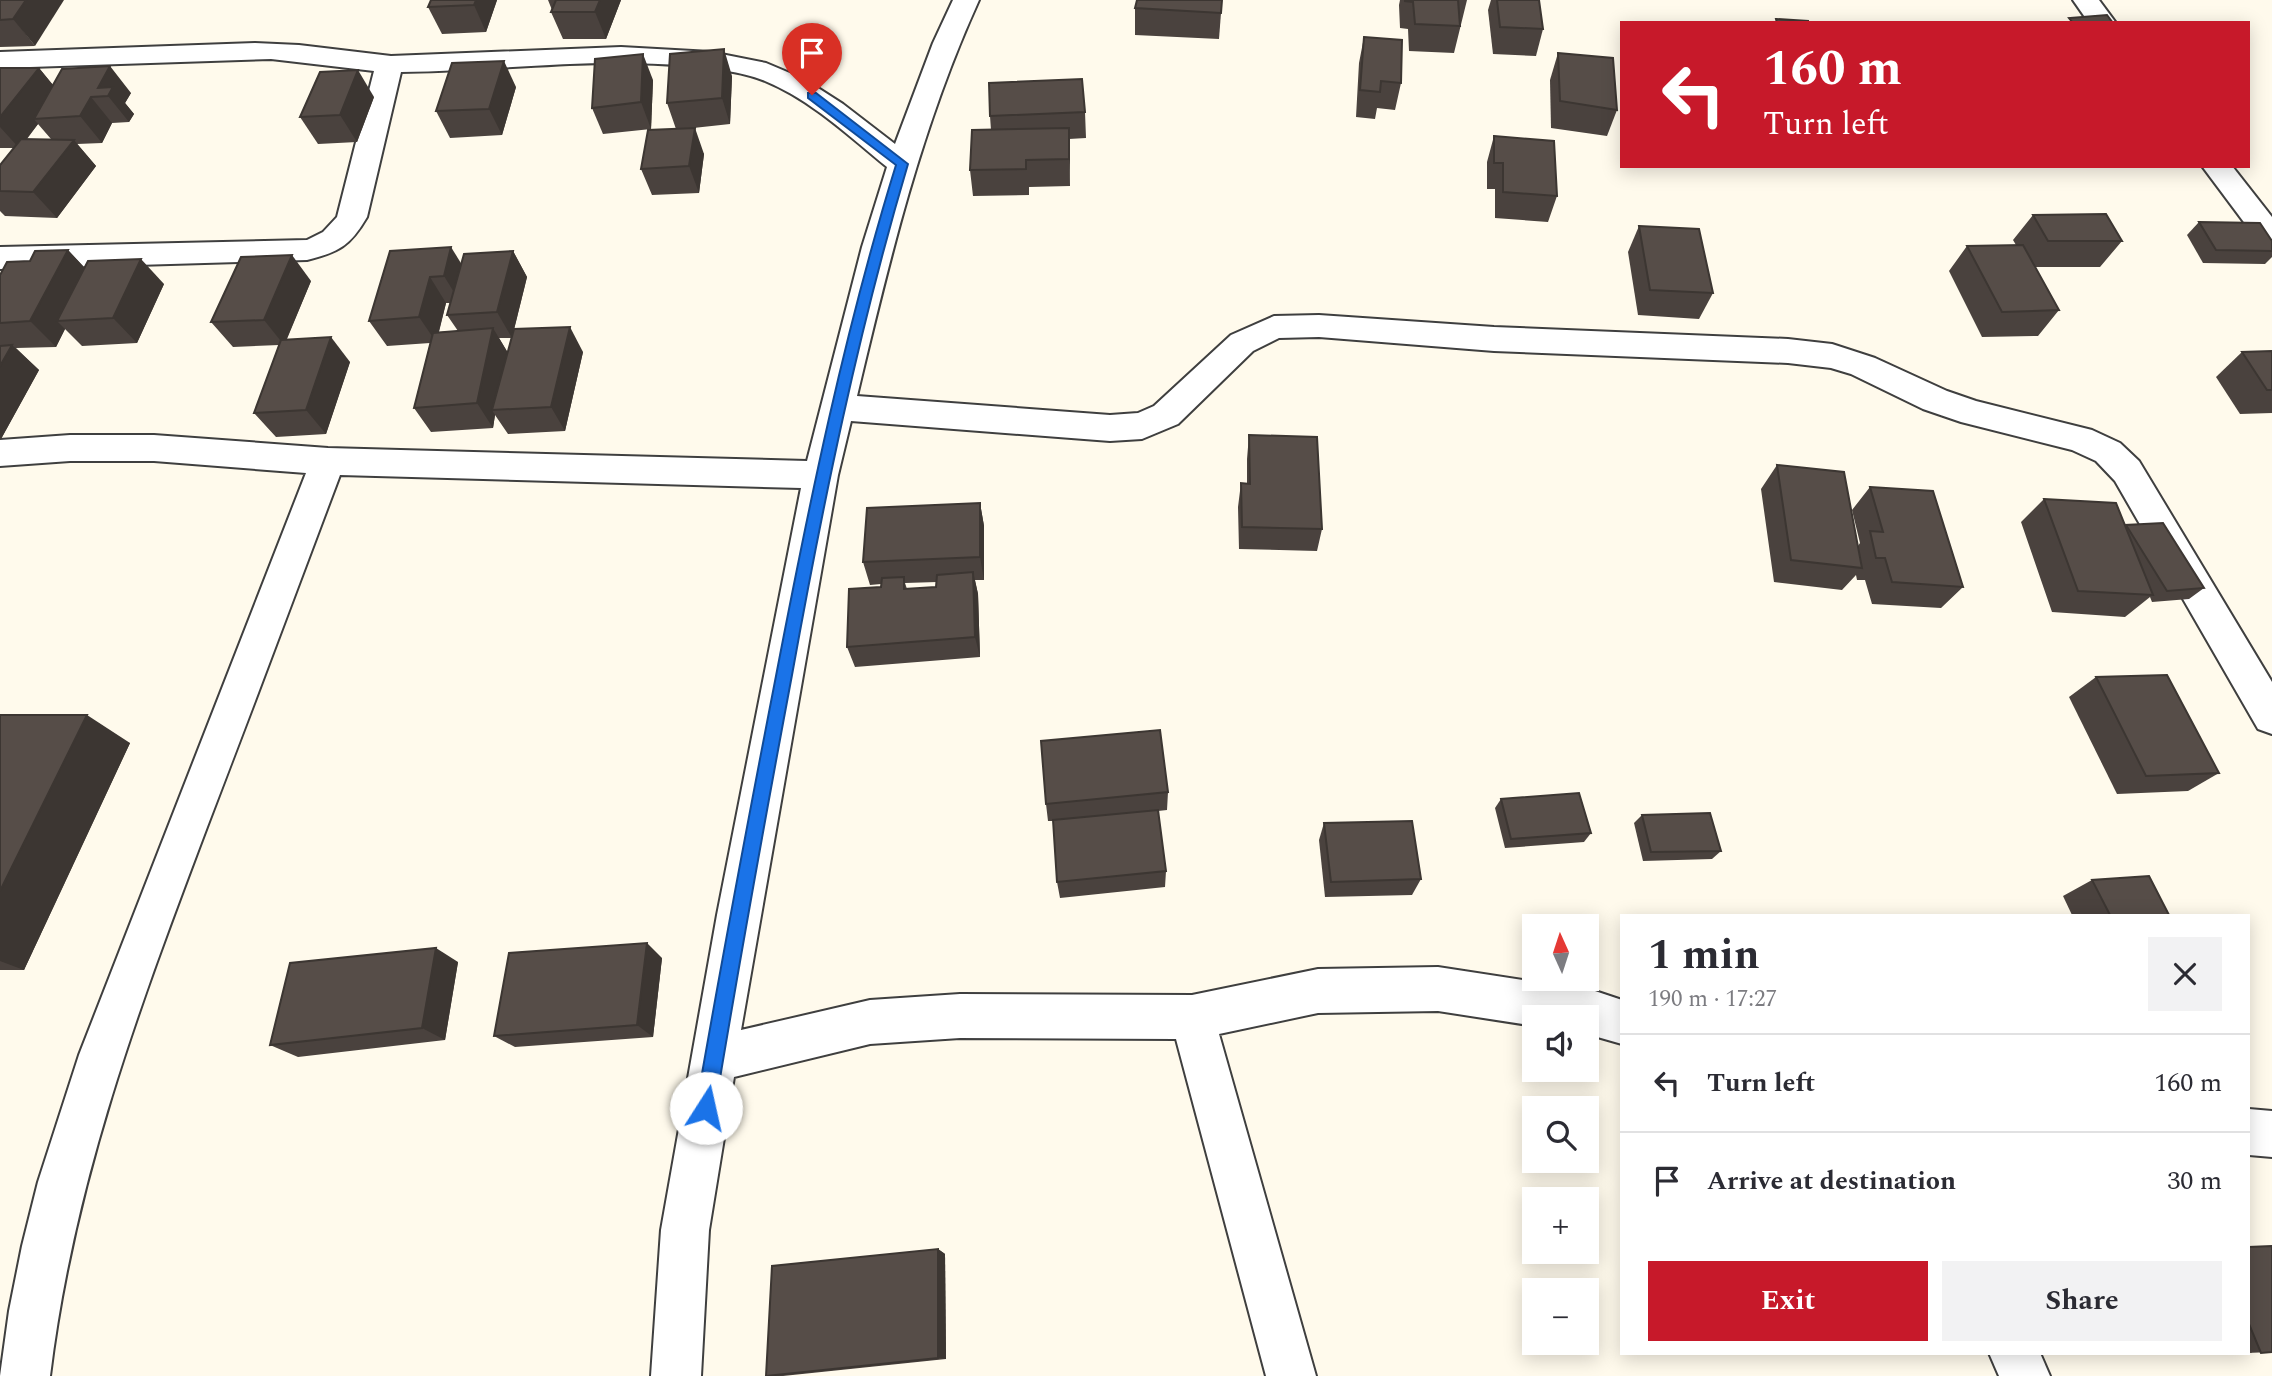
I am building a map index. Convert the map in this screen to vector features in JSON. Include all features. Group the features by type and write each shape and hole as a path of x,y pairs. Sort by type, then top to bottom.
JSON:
{"street":[{"path":"676,1376 685,1230 738,915 821,475 877,247 902,164 946,43 965,0"},
{"path":"2085,0 2101,21"},
{"path":"0,60 272,52 389,64 632,55 691,58 759,70 812,95 902,164"},
{"path":"0,258 307,250 331,244 343,233 352,217 389,64"},
{"path":"2218,168 2272,238"},
{"path":"839,407 1110,428 1142,426 1166,415 1242,343 1274,327 1319,326 1494,339 1788,351 1832,356 1863,366 1935,400 1973,413 2080,439 2108,452 2127,471 2267,699"},
{"path":"0,453 70,448 154,448 328,461 821,475"},
{"path":"24,1376 29,1335 56,1203 96,1075 144,940 328,461"},
{"path":"714,1059 870,1022 960,1016 1192,1017 1318,991 1438,989 1595,1013 1620,1021"},
{"path":"1192,1017 1291,1376"},
{"path":"2250,1132 2272,1134"},
{"path":"2015,1355 2025,1376"}],"building":[{"path":"0,0 26,0 13,19 0,20"},
{"path":"431,0 476,0 474,5 428,7"},
{"path":"556,0 600,0 595,12 551,12"},
{"path":"1137,0 1222,0 1221,13 1135,8"},
{"path":"1405,0 1458,0 1460,26 1415,24 1413,2"},
{"path":"1497,0 1539,0 1543,29 1500,27"},
{"path":"2107,15 2112,21 2071,21 2069,18"},
{"path":"1776,19 1808,21 1776,21"},
{"path":"1364,37 1402,40 1401,83 1381,81 1380,92 1360,90"},
{"path":"724,49 722,98 667,103 670,54"},
{"path":"1558,53 1613,58 1617,110 1560,101"},
{"path":"643,54 641,102 592,108 595,59"},
{"path":"504,61 489,109 436,111 452,63"},
{"path":"110,66 98,88 113,87 108,96 91,97 80,116 34,119 62,69"},
{"path":"0,68 39,68 0,117"},
{"path":"358,70 340,115 300,117 320,72"},
{"path":"1082,79 1085,112 990,116 989,83"},
{"path":"695,128 689,166 641,169 648,130"},
{"path":"1069,128 1069,159 1026,160 1026,169 970,170 972,130"},
{"path":"1494,136 1554,141 1557,196 1503,192 1503,163 1494,163"},
{"path":"21,139 74,140 33,192 0,191 0,165"},
{"path":"2106,214 2122,241 2048,241 2033,215"},
{"path":"2199,222 2260,223 2272,241 2272,251 2216,250"},
{"path":"1639,226 1699,229 1713,293 1650,290"},
{"path":"2023,245 2059,310 2002,312 1967,246"},
{"path":"451,247 444,276 430,277 419,317 369,321 390,251"},
{"path":"68,250 30,321 0,323 0,275 7,262 30,261 35,251"},
{"path":"513,251 497,312 447,315 464,254"},
{"path":"292,255 264,320 211,322 241,257"},
{"path":"141,259 113,318 57,321 88,261"},
{"path":"570,327 551,407 492,410 514,329"},
{"path":"493,328 477,403 414,408 433,333"},
{"path":"331,337 306,410 254,413 281,340"},
{"path":"12,345 0,366 0,346"},
{"path":"2272,351 2272,390 2267,390 2242,352"},
{"path":"1249,435 1317,437 1322,529 1242,527 1241,483 1250,484"},
{"path":"1777,465 1844,472 1862,568 1791,560"},
{"path":"1870,487 1933,491 1963,587 1892,582 1885,558 1876,558 1870,531 1883,532"},
{"path":"2044,499 2116,503 2153,595 2078,591"},
{"path":"980,503 980,557 863,562 867,508"},
{"path":"2163,523 2204,588 2167,591 2126,525"},
{"path":"973,572 975,637 847,647 849,589 881,587 882,578 904,577 904,589 936,587 937,575"},
{"path":"2167,675 2219,773 2146,776 2096,677"},
{"path":"0,715 87,715 0,891"},
{"path":"1160,730 1168,792 1046,804 1041,741"},
{"path":"1579,793 1591,833 1511,839 1501,799"},
{"path":"1158,810 1166,871 1057,882 1053,820"},
{"path":"1710,813 1721,851 1651,852 1642,815"},
{"path":"1412,821 1421,879 1331,882 1324,823"},
{"path":"2149,876 2168,914 2109,914 2092,880"},
{"path":"647,943 637,1025 494,1036 509,953"},
{"path":"436,948 422,1028 270,1045 290,963"},
{"path":"2272,1246 2272,1352 2261,1353 2250,1326 2250,1247"},
{"path":"938,1249 938,1358 766,1376 772,1266"}],"route":[{"path":"706,1108 738,915 821,475 877,247 902,164 812,95"}]}
